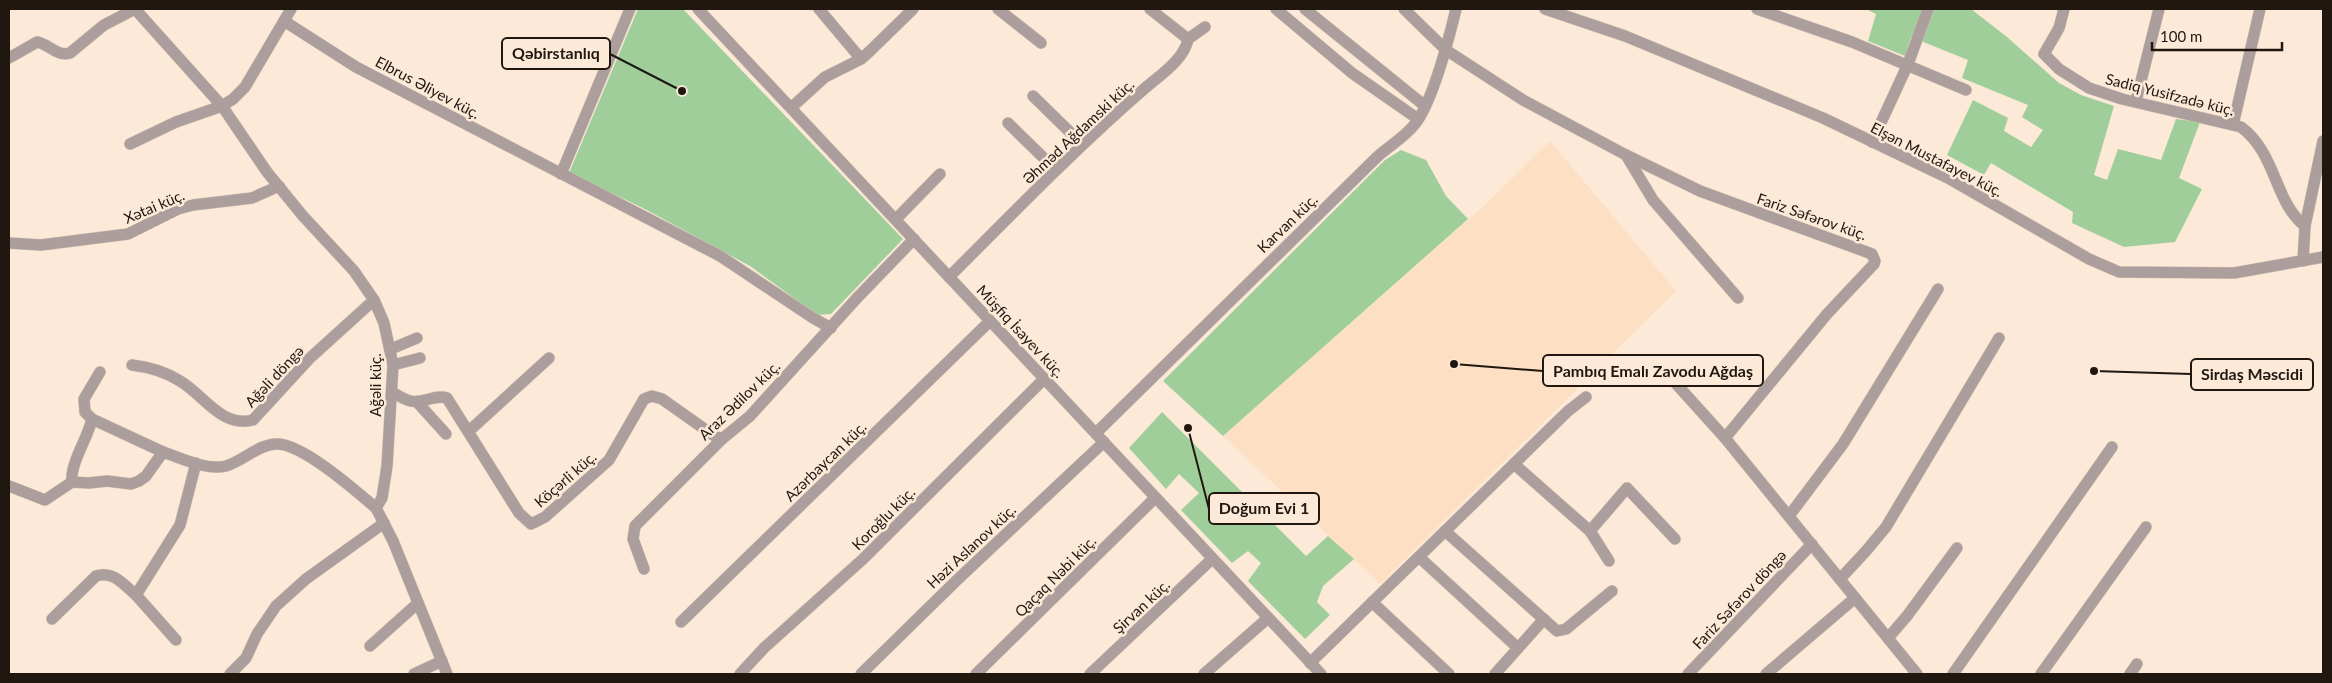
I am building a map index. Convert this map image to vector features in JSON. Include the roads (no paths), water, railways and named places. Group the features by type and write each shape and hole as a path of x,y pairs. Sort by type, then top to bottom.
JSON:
{"street":[{"path":"9,58 37,42 58,52 70,53 104,25 134,9"},
{"name":"Ağəli küç.","path":"134,9 222,106 278,186 316,232 354,271 374,300 391,349 393,365 384,488 376,508"},
{"path":"130,144 176,122 222,106 233,99 245,87 291,9"},
{"path":"561,174 630,9"},
{"name":"Müşfiq İsayev küç.","path":"698,9 792,107 1321,674"},
{"path":"819,9 860,59"},
{"path":"792,107 825,77 860,59 913,9"},
{"path":"998,9 1041,43"},
{"path":"1150,9 1188,39 1205,27"},
{"path":"1276,9 1352,73 1418,119"},
{"path":"1305,9 1425,106"},
{"name":"Fariz Səfərov küç.","path":"1404,9 1446,50 1523,100 1626,155 1700,191 1756,213 1869,251 1875,257 1874,264 1827,314 1726,438"},
{"name":"Karvan küç.","path":"1096,433 1377,156 1410,129 1425,106 1446,50 1456,9"},
{"name":"Elşən Mustafayev küç.","path":"1545,9 1624,36 1824,118 1948,178 2089,259 2119,272 2234,273 2323,257"},
{"path":"1757,9 1908,64 1966,90"},
{"path":"1872,142 1908,64 1928,9"},
{"name":"Sadiq Yusifzadə küç.","path":"2064,9 2059,28 2044,54 2059,69 2089,88 2233,125 2251,134 2263,149 2297,220 2305,226"},
{"path":"2136,101 2159,9"},
{"path":"2233,125 2260,9"},
{"name":"Elbrus Əliyev küç.","path":"284,21 356,66 720,256 831,328"},
{"name":"Əhməd Ağdamski küç.","path":"949,277 1082,144 1171,65 1187,47 1188,39"},
{"path":"1033,96 1082,144"},
{"path":"1008,123 1056,170"},
{"path":"2303,261 2305,226 2323,141"},
{"path":"1626,155 1653,200 1738,298"},
{"path":"896,219 940,174"},
{"name":"Xətai küç.","path":"9,243 41,246 128,234 178,209 193,205 252,198 278,186"},
{"name":"Araz Ədilov küç.","path":"644,569 633,539 634,526 722,439 750,416 914,239"},
{"path":"1789,516 1843,444 1938,290"},
{"name":"Ağəli döngə","path":"132,364 160,371 181,381 220,414 235,421 253,420 310,358 374,300"},
{"name":"Azərbaycan küç.","path":"681,622 990,321"},
{"path":"391,349 417,338"},
{"path":"1840,579 1886,526 1999,338"},
{"path":"393,365 420,358"},
{"path":"469,431 549,358"},
{"path":"1661,367 1726,438 1917,674"},
{"path":"100,372 84,399 85,412 92,419 163,452 214,467 226,466 272,444 280,444 303,453 320,464 376,508 384,522 447,674"},
{"name":"Koroğlu küç.","path":"740,674 764,648 863,559 1044,378"},
{"path":"392,392 409,401 417,402 446,434"},
{"name":"Köçərli küç.","path":"417,402 441,396 447,398 519,513 531,524 546,516 609,460 644,399 652,396 662,399 713,435 722,439"},
{"path":"1310,663 1568,411 1586,397"},
{"path":"72,482 73,469 92,419"},
{"name":"Həzi Aslanov küç.","path":"861,674 957,580 1104,442"},
{"path":"1953,674 2112,447"},
{"path":"10,490 46,500 72,482 107,481 131,484 146,476 163,452"},
{"path":"136,595 180,525 196,463"},
{"path":"1514,464 1590,531 1609,561"},
{"path":"1590,531 1627,488 1675,539"},
{"name":"Qaçaq Nəbi küç.","path":"976,674 1155,498"},
{"path":"230,674 246,658 257,634 276,606 306,579 384,522"},
{"path":"2041,674 2146,527"},
{"path":"1445,531 1560,632 1612,592"},
{"name":"Fariz Səfərov döngə","path":"1688,674 1812,544"},
{"path":"1888,638 1907,616 1957,548"},
{"path":"1419,557 1518,648"},
{"name":"Şirvan küç.","path":"1090,674 1212,559"},
{"path":"52,619 96,576 104,573 111,575 136,595 176,640"},
{"path":"1766,674 1855,598"},
{"path":"1372,602 1449,674"},
{"path":"370,646 418,603"},
{"path":"1204,674 1268,618"},
{"path":"1495,674 1544,619"},
{"path":"414,674 442,661"},
{"path":"2130,674 2137,664"}],"place":[{"name":"Qəbirstanlıq","path":"682,91"},
{"name":"Pambıq Emalı Zavodu Ağdaş","path":"1454,364"},
{"name":"Sirdaş Məscidi","path":"2094,371"},
{"name":"Doğum Evi 1","path":"1188,428"}]}
